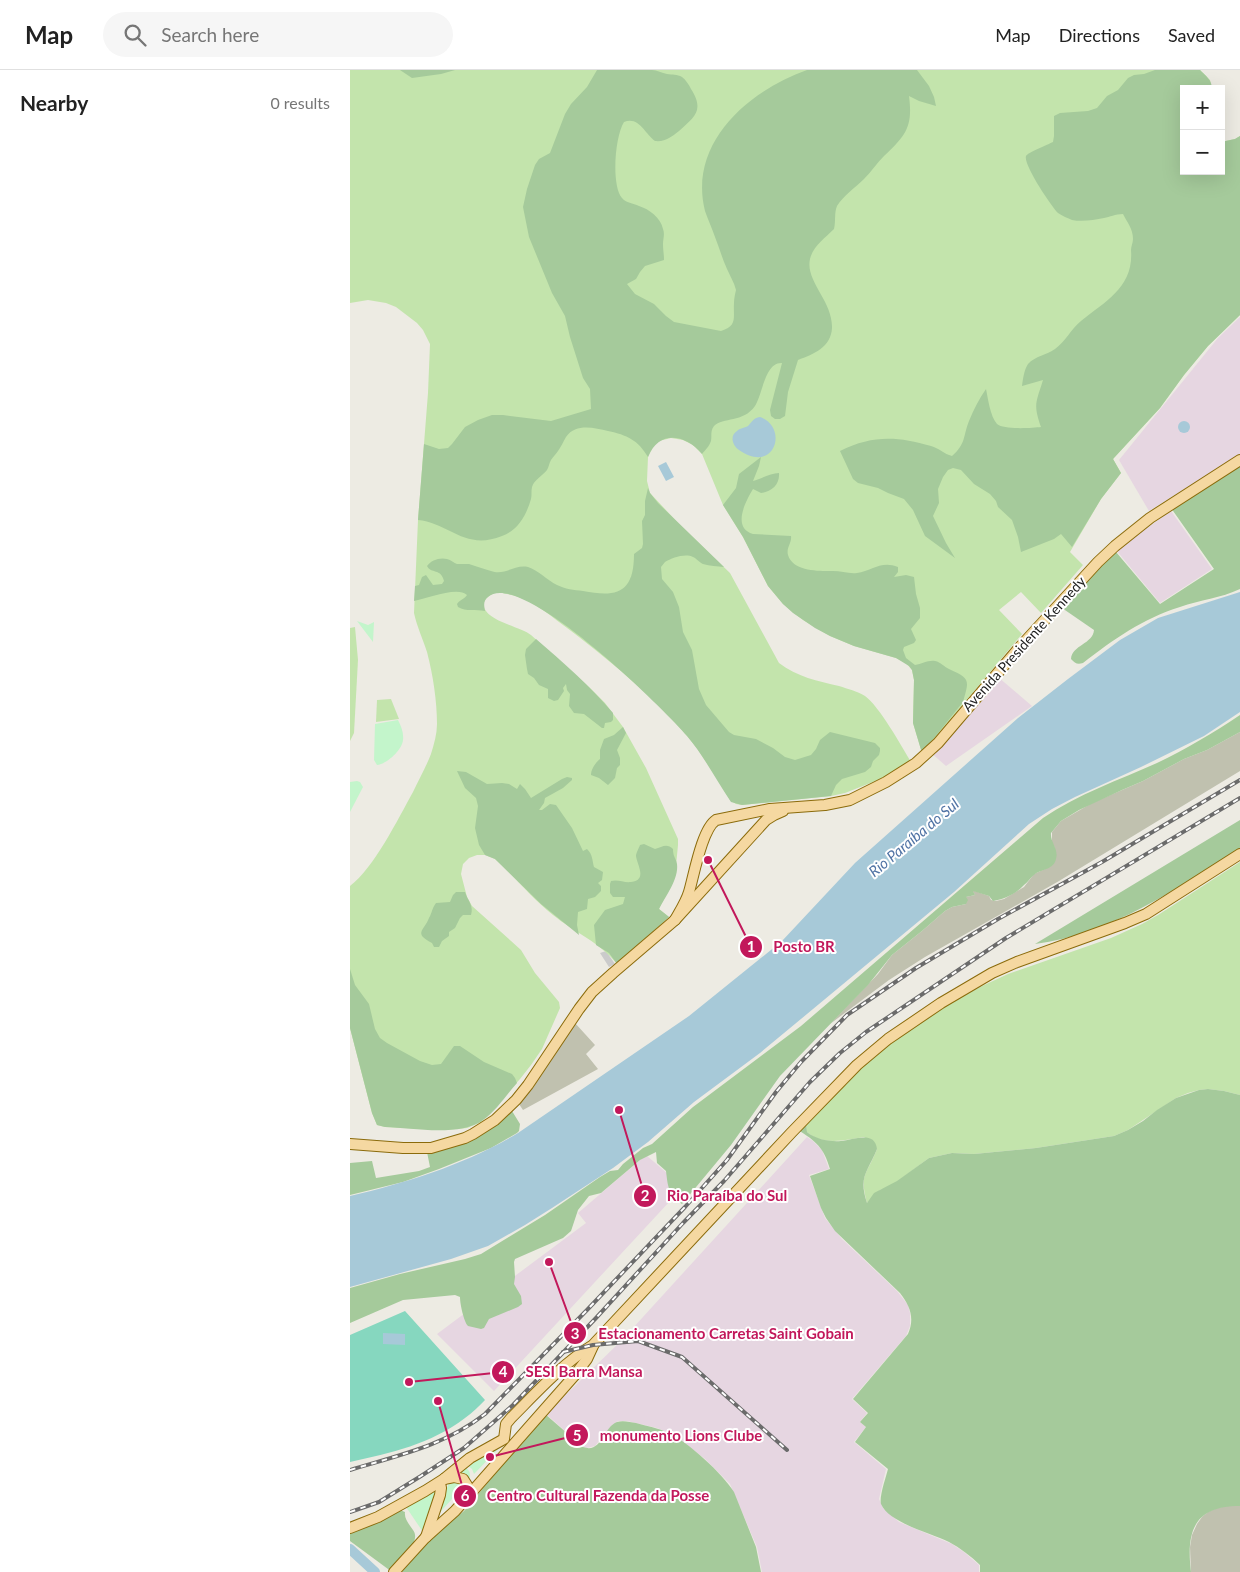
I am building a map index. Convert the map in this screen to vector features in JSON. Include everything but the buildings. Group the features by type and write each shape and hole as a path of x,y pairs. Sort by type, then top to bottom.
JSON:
{"main road":[{"name":"Avenida Presidente Kennedy","path":"675,920 688,894 707,832 714,821 782,807 825,805 850,800 880,786 916,763 938,743 1019,648 1115,546 1150,518 1240,460"},
{"name":"Avenida Presidente Kennedy","path":"350,1144 431,1148 465,1138 484,1128 505,1111 528,1085 578,1009 592,992 675,920 771,817 781,812 801,807"},
{"path":"350,1528 378,1517 425,1491 442,1481 470,1458 504,1438 506,1424 511,1418 562,1367 593,1345 792,1132 857,1065 888,1039 941,1003 992,973 1146,914 1240,854"},
{"path":"693,876 696,885 708,884"},
{"path":"394,1572 425,1538 467,1497 574,1376 587,1359 593,1345"},
{"path":"442,1481 454,1477 463,1480 468,1487 467,1497"},
{"path":"425,1538 439,1500 442,1481"},
{"path":"439,1500 446,1508 455,1510"}],"shaded area":[{"path":"1240,317 1240,454 1149,511 1119,460 1218,338"},
{"path":"1171,511 1212,569 1160,603 1116,550"},
{"path":"998,677 1032,706 946,766 930,752"},
{"path":"1240,732 1240,771 1059,881 925,957 889,980 830,1024 878,974 892,955 945,911 952,907 966,904 966,897 975,895 972,890 989,896 991,900 1004,899 1024,887 1034,874 1045,869 1055,848 1052,843 1052,832 1061,821 1092,803 1143,781"},
{"path":"606,951 615,964 609,967 600,953"},
{"path":"575,1023 595,1045 586,1054 598,1069 523,1110 519,1104"},
{"path":"807,1137 822,1150 829,1169 809,1175 825,1218 842,1239 897,1291 908,1305 910,1313 910,1326 906,1336 852,1399 867,1413 860,1422 866,1427 854,1442 886,1469 879,1499 883,1508 899,1522 952,1544 964,1552 979,1565 979,1572 762,1572 757,1547 730,1484 705,1459 677,1437 657,1428 627,1421 618,1421 612,1425 595,1446 587,1448 583,1447 546,1414 622,1340"},
{"path":"646,1155 683,1187 494,1391 437,1334 586,1223 578,1213"},
{"path":"1227,1506 1240,1506 1240,1572 1191,1572 1190,1547 1192,1535 1197,1524 1208,1512"}],"green space":[{"path":"350,70 1200,70 1210,80 1211,85 1180,85 1180,175 1225,175 1225,141 1240,136 1240,315 1208,346 1160,408 1113,459 1121,473 1101,499 1070,552 1083,565 1041,613 1021,592 999,610 1022,634 922,753 913,723 914,680 912,670 906,663 830,636 803,620 783,604 768,586 743,537 723,505 702,454 693,445 683,440 671,438 659,441 654,445 648,457 647,481 650,493 730,573 779,663 800,675 849,689 865,696 883,717 911,762 878,780 845,793 742,805 736,804 730,800 688,737 660,707 612,664 550,615 522,598 495,593 486,599 484,608 488,613 494,618 531,635 605,703 623,727 646,768 678,839 678,845 675,876 659,909 669,917 617,964 603,950 545,908 495,859 485,855 477,855 469,858 463,864 461,874 467,897 472,906 521,950 535,973 559,1002 560,1008 542,1049 531,1065 481,1122 467,1128 444,1130 377,1125 372,1113 350,1028 350,886 368,868 377,855 413,792 431,754 437,724 431,670 414,613 418,520 430,344 417,323 396,307 368,300 350,303"},
{"path":"400,70 455,70 412,78"},
{"path":"597,70 656,70 678,75 686,81 695,97 697,103 696,113 679,131 665,140 655,141 634,121 624,122 621,129 618,138 615,172 619,192 626,201 643,207 654,215 660,221 664,233 664,260 645,266 636,279 627,284 635,294 654,304 674,322 721,331 732,324 736,290 705,211 702,186 705,163 714,142 727,123 744,106 764,91 785,79 807,70 917,70 929,86 936,106 909,96 909,123 903,136 867,176 840,202 836,209 834,229 812,254 810,259 811,275 831,318 831,335 821,349 798,360 788,392 785,416 775,419 771,416 770,410 782,363 776,364 768,373 758,400 750,411 745,415 723,421 714,426 710,443 702,454 688,442 673,438 659,442 648,457 636,442 621,434 591,428 580,428 566,437 551,460 547,470 536,480 524,517 513,530 489,540 467,538 429,522 418,520 424,444 439,449 448,448 465,427 492,415 551,421 591,409 590,389 583,378 565,316 552,293 529,237 523,207 535,165 539,159 550,153 565,114 571,104 587,87"},
{"path":"1155,70 1200,70 1211,83 1211,85 1180,85 1180,175 1225,175 1225,141 1240,136 1240,315 1208,346 1160,408 1113,459 1121,473 1101,499 1072,547 1061,534 1054,539 1021,552 1012,520 998,507 990,494 974,484 961,470 953,468 948,470 938,489 939,503 933,516 955,558 925,536 913,510 904,499 878,488 858,483 853,479 840,451 863,442 896,439 931,446 952,456 960,448 967,426 986,389 991,412 997,424 1012,428 1041,427 1036,403 1043,380 1022,386 1027,366 1034,359 1059,346 1077,324 1109,300 1116,292 1128,274 1131,263 1133,235 1123,214 1080,221 1072,220 1058,213 1033,176 1026,156 1053,142 1054,116 1060,113 1088,111 1097,108 1107,96 1118,90 1128,78"},
{"path":"761,457 753,481 776,473 779,473 779,477 777,484 769,491 761,493 753,489 742,514 743,526 747,531 753,534 791,536 788,555 795,565 801,568 854,573 882,565 892,565 898,567 898,572 894,577 906,575 914,577 920,618 911,629 916,640 914,643 904,647 903,650 906,658 915,665 930,661 941,663 965,678 967,685 963,702 922,753 913,723 914,680 909,666 896,658 854,646 830,636 793,613 768,586 743,537 723,505 736,488 739,474"},
{"path":"1240,465 1240,589 1153,617 1117,638 1083,663 1078,664 1074,662 1071,659 1072,654 1093,635 1094,630 1062,608 1116,552 1160,604 1214,569 1171,508"},
{"path":"648,488 658,503 724,567 703,564 690,556 679,556 668,560 661,567 662,579 673,592 679,607 683,632 692,650 699,689 706,705 729,732 734,735 756,739 785,757 795,760 811,755 820,740 830,732 875,743 880,748 879,755 873,761 871,767 865,772 842,779 836,785 831,796 742,805 731,802 699,752 673,721 623,673 591,645 559,621 530,603 505,594 488,597 484,605 485,611 458,607 457,604 467,595 456,592 414,601 415,586 419,585 422,577 426,575 433,585 442,584 444,581 441,574 427,566 441,558 448,559 457,564 469,564 496,572 528,567 557,585 573,590 606,594 622,589 631,577 634,554 642,548 642,521 645,515 645,501"},
{"path":"357,621 368,625 374,622 373,642"},
{"path":"355,627 358,660 354,733 350,741 350,628"},
{"path":"536,639 595,693 613,713 613,720 605,723 604,728 584,714 574,713 569,706 570,694 566,684 558,700 554,701 548,698 548,689 539,685 528,674 526,649"},
{"path":"391,699 399,719 376,722 377,700"},
{"path":"1240,715 1240,732 1207,750 1184,759 1143,781 1079,810 1061,821 1051,833 1057,855 1055,862 1051,867 1035,874 1017,891 993,901 989,896 973,891 975,895 966,897 968,900 966,904 952,907 945,911 892,955 868,985 780,1076 731,1145 682,1204 671,1193 666,1171 657,1163 656,1152 640,1160 601,1193 589,1196 578,1210 571,1231 563,1238 515,1259 514,1284 521,1296 522,1304 489,1319 484,1328 468,1326 462,1313 460,1297 455,1295 403,1300 350,1323 350,1288 481,1254 545,1215 600,1177 610,1171 618,1170 643,1148 652,1144 693,1107 801,1026 1043,818 1084,795 1157,763"},
{"path":"398,720 403,732 402,744 389,759 377,765 374,760 375,724"},
{"path":"623,727 626,733 617,750 620,765 617,768 615,778 608,785 591,775 591,773 600,759 600,750 604,739 614,735"},
{"path":"457,771 466,772 487,784 509,784 517,789 520,784 531,798 562,779 572,778 563,788 545,798 539,810 550,804 556,805 572,828 583,851 587,849 590,853 594,867 603,872 602,880 598,883 601,886 601,891 595,897 588,899 587,909 578,912 577,925 579,935 541,904 495,859 485,855 479,845 475,828 478,806 476,798 465,788"},
{"path":"357,781 363,787 350,812 350,782"},
{"path":"1240,820 1240,849 1192,879 1142,908 1090,931 1063,939 1035,944"},
{"path":"644,844 655,849 667,846 673,849 677,864 676,876 659,909 669,917 617,964 609,953 596,945 594,925 605,910 623,904 625,897 613,897 610,893 611,881 631,882 639,878 640,872 636,855 640,845"},
{"path":"1240,862 1240,1095 1208,1089 1188,1093 1176,1098 1128,1130 1114,1136 1036,1148 974,1154 952,1153 929,1158 898,1181 880,1190 867,1203 864,1186 865,1174 877,1149 864,1137 827,1141 807,1132 807,1121 881,1049 943,1007 1008,974 1111,938 1142,924"},
{"path":"456,892 465,892 471,906 471,915 463,915 455,928 449,932 449,936 442,941 439,947 434,947 421,934 436,903 450,902"},
{"path":"350,969 355,985 369,1004 375,1029 380,1038 387,1043 420,1061 432,1065 441,1064 454,1046 460,1046 484,1062 512,1074 517,1083 492,1112 483,1120 473,1125 449,1130 436,1130 377,1125 372,1113 350,1028"},
{"path":"1208,1089 1240,1095 1240,1506 1224,1507 1212,1511 1203,1516 1196,1524 1190,1544 1191,1572 980,1572 980,1565 957,1547 901,1522 885,1511 881,1501 888,1469 855,1442 866,1427 860,1422 868,1413 853,1399 908,1334 911,1317 900,1293 835,1231 826,1218 810,1176 830,1169 822,1150 810,1138 798,1130 806,1123 807,1132 823,1140 841,1141 868,1138 875,1143 877,1149 864,1180 864,1194 867,1203 874,1193 897,1181 929,1158 952,1153 974,1154 1036,1148 1114,1136 1143,1121 1176,1098"},
{"path":"512,1111 520,1124 519,1131 491,1148 403,1182 350,1195 350,1163 372,1161 376,1178 419,1171 430,1167 427,1152 451,1147 473,1139 493,1127"},
{"path":"405,1311 485,1400 465,1418 438,1435 395,1451 350,1462 350,1335"},
{"path":"545,1414 583,1447 594,1447 612,1425 622,1421 661,1430 686,1443 714,1468 734,1492 756,1547 761,1572 402,1572 427,1541 464,1511"},
{"path":"502,1445 474,1474 467,1465"},
{"path":"465,1467 470,1474 468,1481 435,1518 453,1473"},
{"path":"443,1479 423,1532 404,1504"},
{"path":"400,1510 405,1512 406,1519 415,1535 415,1540 405,1556 392,1569 388,1569 350,1541 350,1533"}],"water":[{"path":"760,417 769,422 776,438 774,447 762,457 751,456 739,450 733,441 733,436 738,430 748,426 754,419"},
{"path":"1184,421 1190,427 1184,433 1178,427"},
{"path":"666,462 674,477 666,481 658,466"},
{"path":"1240,592 1240,712 1204,736 1075,797 1029,824 954,892 760,1053 694,1102 648,1142 613,1168 552,1208 488,1246 451,1259 350,1287 350,1196 394,1185 437,1171 478,1154 518,1133 689,1016 782,941 855,863 1018,718 1120,640 1158,618"},
{"path":"383,1333 405,1334 405,1345 383,1344"}],"waterway":[{"path":"350,1549 375,1572"}],"railway":[{"path":"350,1470 437,1442 454,1434 485,1414 685,1207 727,1160 776,1092 801,1062 847,1015 916,968 998,919 1102,862 1240,780"},
{"path":"350,1512 379,1502 464,1448 513,1405 724,1181 810,1082 840,1053 866,1032 1006,938 1240,798"},
{"path":"563,1352 593,1345 638,1341 682,1357 787,1450"}],"place":[{"name":"Posto BR","path":"708,860"},
{"name":"Rio Paraíba do Sul","path":"619,1110"},
{"name":"Estacionamento Carretas Saint Gobain","path":"549,1262"},
{"name":"SESI Barra Mansa","path":"409,1382"},
{"name":"Centro Cultural Fazenda da Posse","path":"438,1401"},
{"name":"monumento Lions Clube","path":"490,1457"}]}
